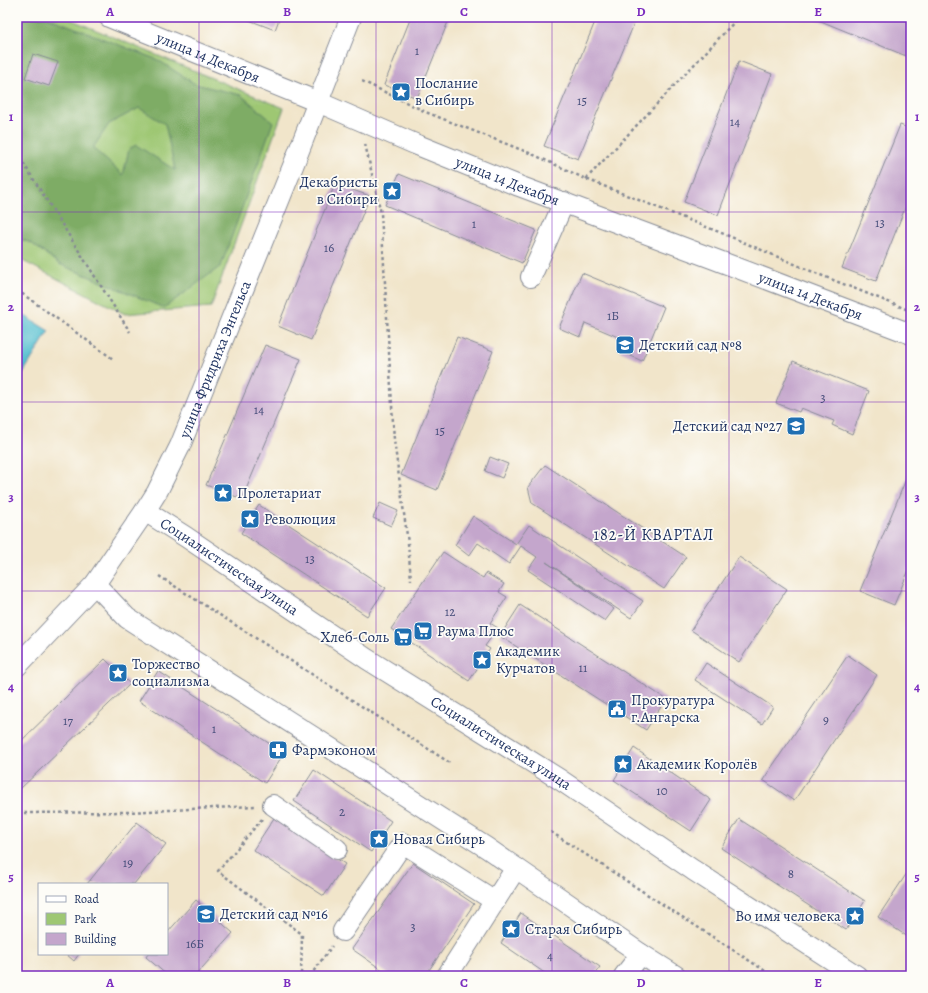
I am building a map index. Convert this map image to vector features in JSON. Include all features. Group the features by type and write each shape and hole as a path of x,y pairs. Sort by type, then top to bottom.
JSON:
{"street":[{"name":"улица 14 Декабря","path":"109,17 519,186 911,334"},
{"name":"улица Фридриха Энгельса","path":"17,666 95,584 157,492 180,446 351,17"},
{"path":"531,277 564,202"},
{"name":"Социалистическая улица","path":"145,511 367,659 559,779 693,870 857,976"},
{"path":"95,584 127,618 487,848 641,954 676,976"},
{"path":"273,805 337,849"},
{"path":"344,931 403,843 495,901"},
{"path":"447,976 516,868"},
{"path":"624,976 641,954"}],"path":[{"path":"586,179 739,17"},
{"path":"362,81 428,112 532,154 586,179 911,311"},
{"path":"364,142 381,213 394,440 408,543 411,580"},
{"path":"17,153 130,332"},
{"path":"17,290 113,359"},
{"path":"158,576 450,763"},
{"path":"24,814 128,812 273,805"},
{"path":"273,805 218,871 302,934 301,976"},
{"path":"551,832 773,976"},
{"path":"310,976 344,931"}],"green space":[{"path":"17,17 65,17 284,108 211,307 125,314 17,258"},
{"path":"17,17 47,17 158,60 195,84 241,95 273,122 221,266 164,308 59,264 31,243 17,238","holes":["139,108 165,124 175,170 136,145 129,149 123,175 93,148 109,124"]}],"water":[{"path":"17,311 49,331 20,378 17,376"}],"building":[{"path":"241,17 280,17 275,30"},
{"path":"411,17 450,17 417,98 384,85"},
{"path":"597,17 631,17 636,19 578,159 544,146"},
{"path":"811,17 906,17 911,19 911,58"},
{"path":"33,54 58,62 49,86 25,78"},
{"path":"739,61 772,74 718,215 684,202"},
{"path":"900,125 911,129 911,193 876,281 842,268"},
{"path":"399,174 536,230 522,263 385,205"},
{"path":"335,184 370,196 311,340 278,326"},
{"path":"582,273 664,307 642,361 620,351 625,340 585,323 580,337 559,328"},
{"path":"457,337 493,351 437,490 401,475"},
{"path":"265,345 301,359 242,499 206,485"},
{"path":"793,361 869,391 852,434 832,425 834,421 801,408 799,412 776,403"},
{"path":"490,457 508,464 502,478 485,471"},
{"path":"545,465 686,557 664,589 532,503 528,487"},
{"path":"911,467 911,565 894,605 860,591"},
{"path":"380,503 398,511 391,526 373,518"},
{"path":"259,505 386,588 367,616 241,533"},
{"path":"473,516 516,544 529,525 643,601 631,618 546,562 614,609 605,621 528,570 537,557 521,546 509,564 478,543 469,556 455,545"},
{"path":"443,552 483,578 486,573 504,584 499,592 507,597 490,623 498,628 485,646 490,649 469,681 391,629"},
{"path":"739,557 787,589 739,662 691,630"},
{"path":"520,605 666,699 646,730 500,636"},
{"path":"848,655 877,675 794,801 763,780"},
{"path":"105,659 130,684 19,790 17,788 17,745"},
{"path":"706,663 773,707 762,724 695,680"},
{"path":"158,671 284,753 265,783 139,701"},
{"path":"634,748 711,800 691,831 614,780"},
{"path":"314,770 391,821 371,852 294,801"},
{"path":"274,818 345,864 324,896 253,850"},
{"path":"739,819 865,901 846,930 721,848"},
{"path":"137,822 166,844 135,883 88,883"},
{"path":"413,863 474,904 425,976 391,976 352,949"},
{"path":"911,867 911,933 908,937 878,917"},
{"path":"196,900 233,933 195,976 168,976 146,957 147,955 168,955 168,932"},
{"path":"521,913 600,967 593,976 549,976 501,943"},
{"path":"67,955 78,955 74,961"}],"place":[{"name":"Послание в Сибирь","path":"401,92"},
{"name":"Декабристы в Сибири","path":"392,191"},
{"name":"Детский сад №8","path":"625,345"},
{"name":"Детский сад №27","path":"796,426"},
{"name":"Пролетариат","path":"223,493"},
{"name":"Революция","path":"250,519"},
{"name":"Раума Плюс","path":"423,631"},
{"name":"Хлеб-Соль","path":"403,637"},
{"name":"Академик Курчатов","path":"482,660"},
{"name":"Торжество социализма","path":"118,673"},
{"name":"Прокуратура г.Ангарска","path":"617,709"},
{"name":"Фармэконом","path":"278,750"},
{"name":"Академик Королёв","path":"623,764"},
{"name":"Новая Сибирь","path":"379,839"},
{"name":"Детский сад №16","path":"206,914"},
{"name":"Во имя человека","path":"855,916"},
{"name":"Старая Сибирь","path":"511,929"}],"district":[{"name":"182-Й КВАРТАЛ","path":"654,535"}]}
